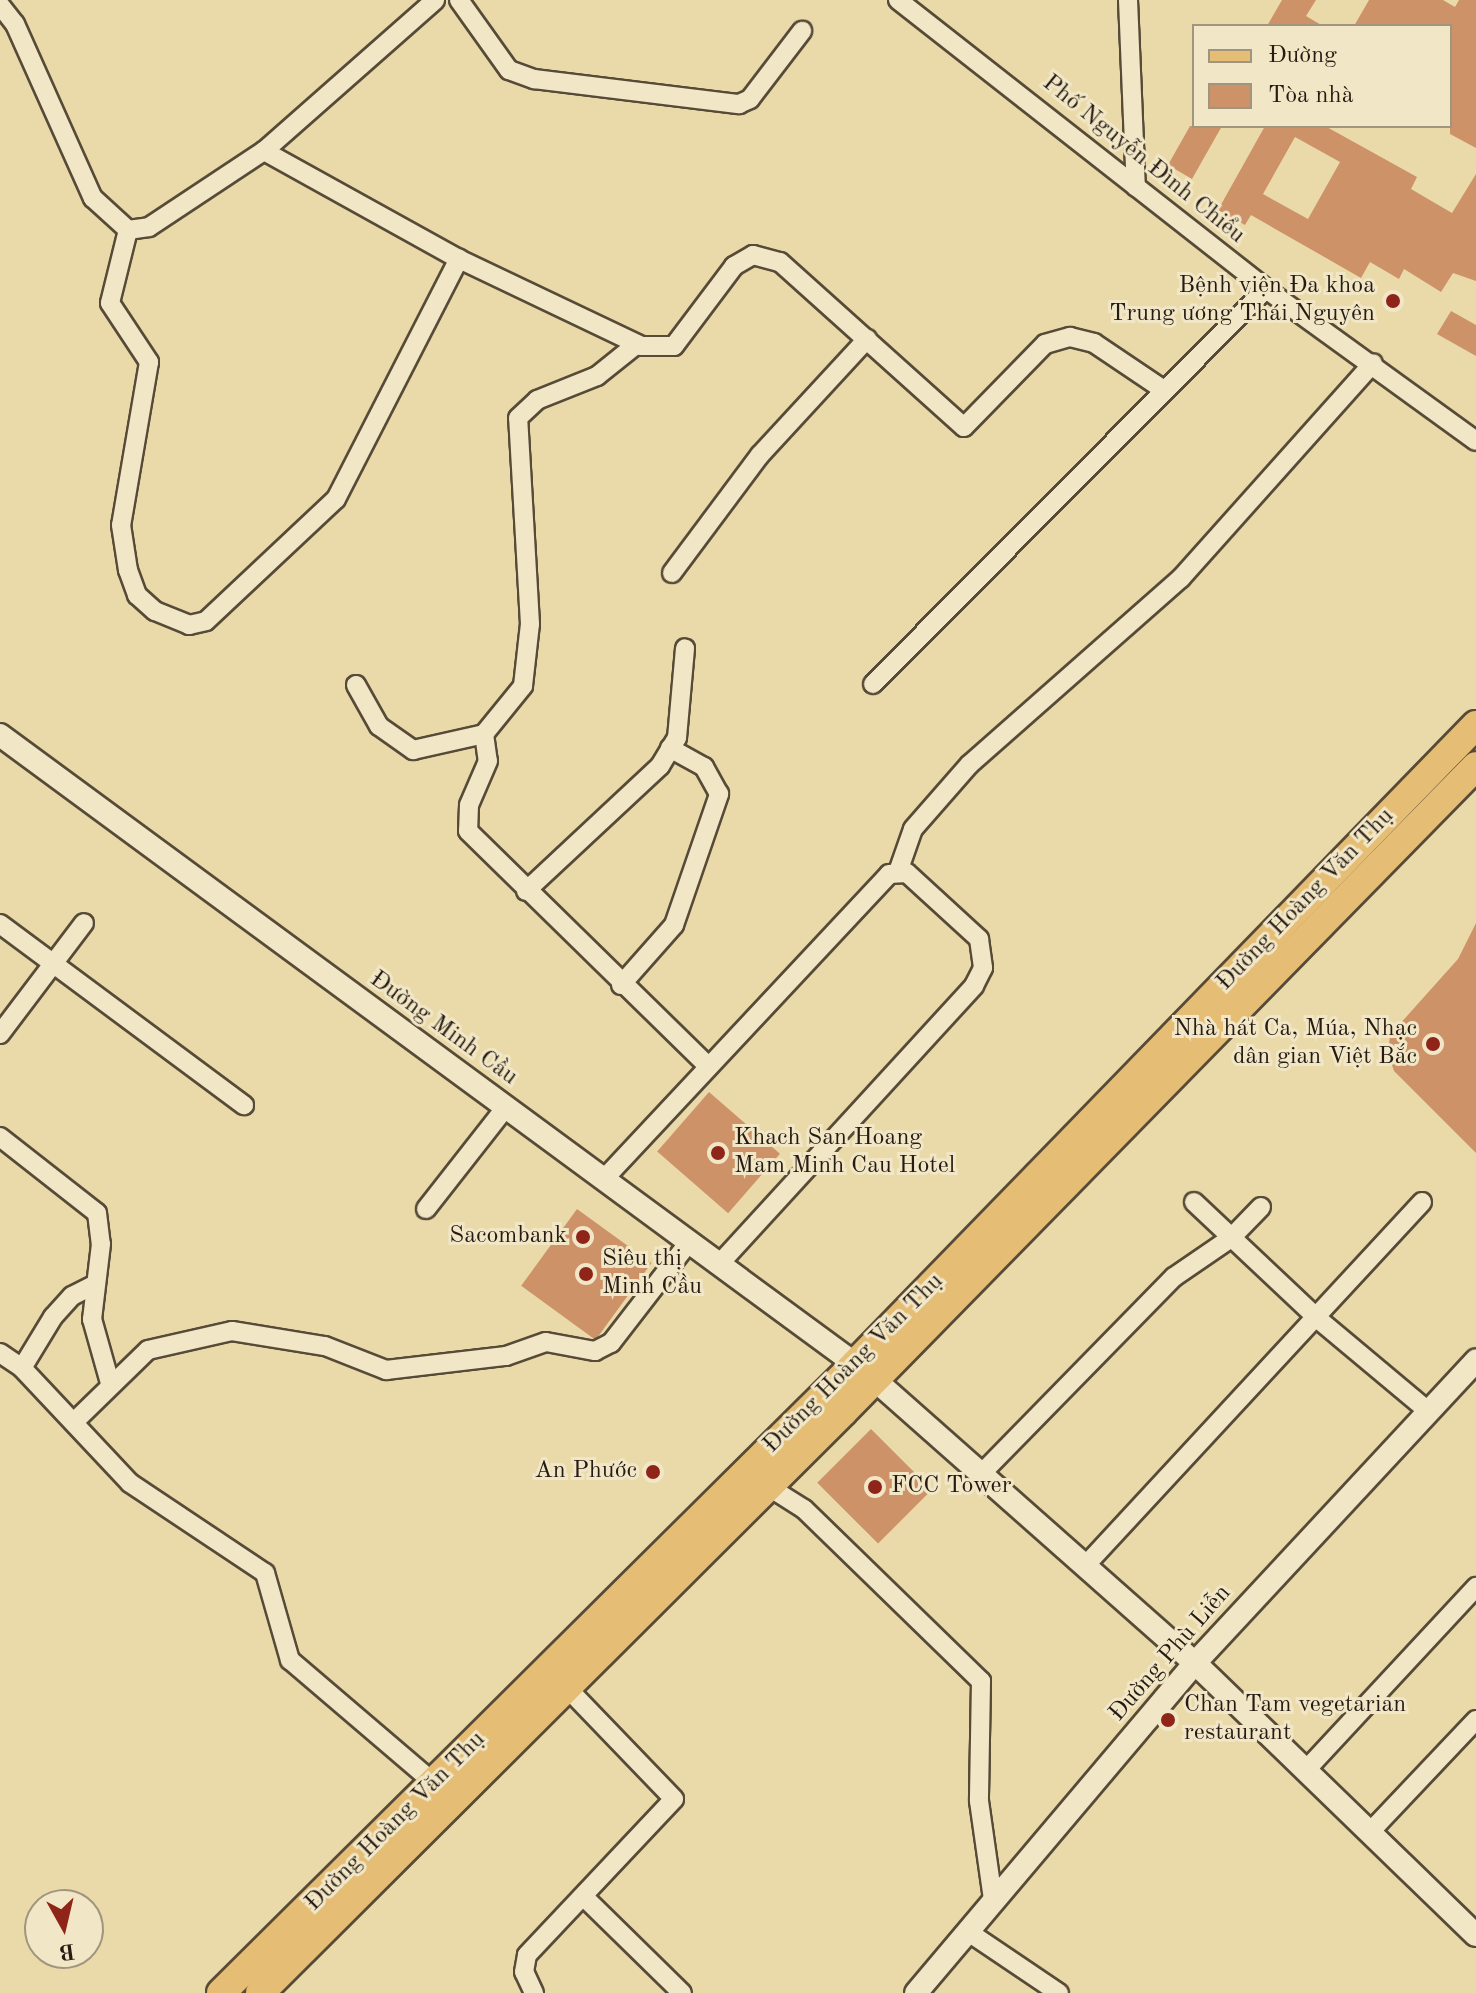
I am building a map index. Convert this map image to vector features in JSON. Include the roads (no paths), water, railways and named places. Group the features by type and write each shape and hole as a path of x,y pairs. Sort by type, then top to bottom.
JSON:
{"main road":[{"name":"Đường Hoàng Văn Thụ","path":"260,1993 865,1372 1231,977 1476,725"},
{"name":"Đường Hoàng Văn Thụ","path":"222,1993 435,1784 553,1691 769,1487 865,1372 1251,999 1476,766"},
{"path":"1231,977 1251,999"}],"street":[{"path":"128,230 149,227 264,151 435,0"},
{"path":"459,0 509,70 534,79 739,104 750,99 802,31"},
{"name":"Phố Nguyễn Đình Chiểu","path":"898,0 1266,289 1373,363 1476,441"},
{"path":"1128,0 1136,187"},
{"path":"0,5 54,105 93,198 128,230"},
{"path":"264,151 459,259 637,344 663,350 674,346 734,266 753,255 780,262 964,427 1045,344 1070,337 1094,343 1161,388"},
{"path":"128,230 110,303 149,362 121,525 128,570 137,595 155,611 189,625 206,621 336,499 459,259"},
{"path":"873,684 1161,388 1266,289"},
{"path":"672,573 760,455 867,339"},
{"path":"356,685 379,726 413,750 484,734 523,686 530,624 518,418 537,400 597,376 637,344"},
{"path":"604,1179 706,1064 899,869 913,829 970,764 1181,578 1373,363"},
{"path":"526,891 660,766 670,748 683,708 685,648"},
{"path":"484,734 488,761 469,805 468,831 621,985 706,1064"},
{"name":"Đường Minh Cầu","path":"0,735 865,1372 1195,1663 1476,1935"},
{"path":"621,985 674,925 719,794 704,767 670,748"},
{"path":"719,1264 974,986 983,968 979,939 899,869"},
{"path":"0,1034 84,923"},
{"path":"0,924 51,967 244,1105"},
{"path":"426,1209 506,1107"},
{"path":"0,1137 97,1213 101,1244 92,1319 110,1383"},
{"path":"1194,1202 1318,1319 1427,1410"},
{"path":"1085,1566 1318,1319 1422,1202"},
{"path":"980,1475 1174,1277 1231,1238 1261,1207"},
{"path":"75,1421 110,1383 148,1350 232,1331 325,1346 386,1370 506,1356 546,1342 595,1351 611,1343 689,1242"},
{"path":"22,1368 53,1317 72,1296 94,1285"},
{"path":"0,1353 22,1368 130,1483 265,1573 290,1660 435,1784"},
{"name":"Đường Phù Liễn","path":"916,1993 1195,1663 1427,1410 1476,1361"},
{"path":"769,1487 804,1509 981,1681 979,1801 993,1899"},
{"path":"1306,1770 1476,1587"},
{"path":"534,1993 524,1972 527,1955 674,1799 553,1691"},
{"path":"1370,1832 1476,1720"},
{"path":"584,1897 682,1993"},
{"path":"967,1931 1059,1993"}],"place":[{"name":"Bệnh viện Đa khoa Trung ương Thái Nguyên","path":"1393,301"},
{"name":"Nhà hát Ca, Múa, Nhạc dân gian Việt Bắc","path":"1433,1044"},
{"name":"Khach San Hoang Mam Minh Cau Hotel","path":"718,1153"},
{"name":"Sacombank","path":"583,1237"},
{"name":"Siêu thị Minh Cầu","path":"586,1274"},
{"name":"An Phước","path":"653,1472"},
{"name":"FCC Tower","path":"875,1487"},
{"name":"Chan Tam vegetarian restaurant","path":"1168,1720"}]}
